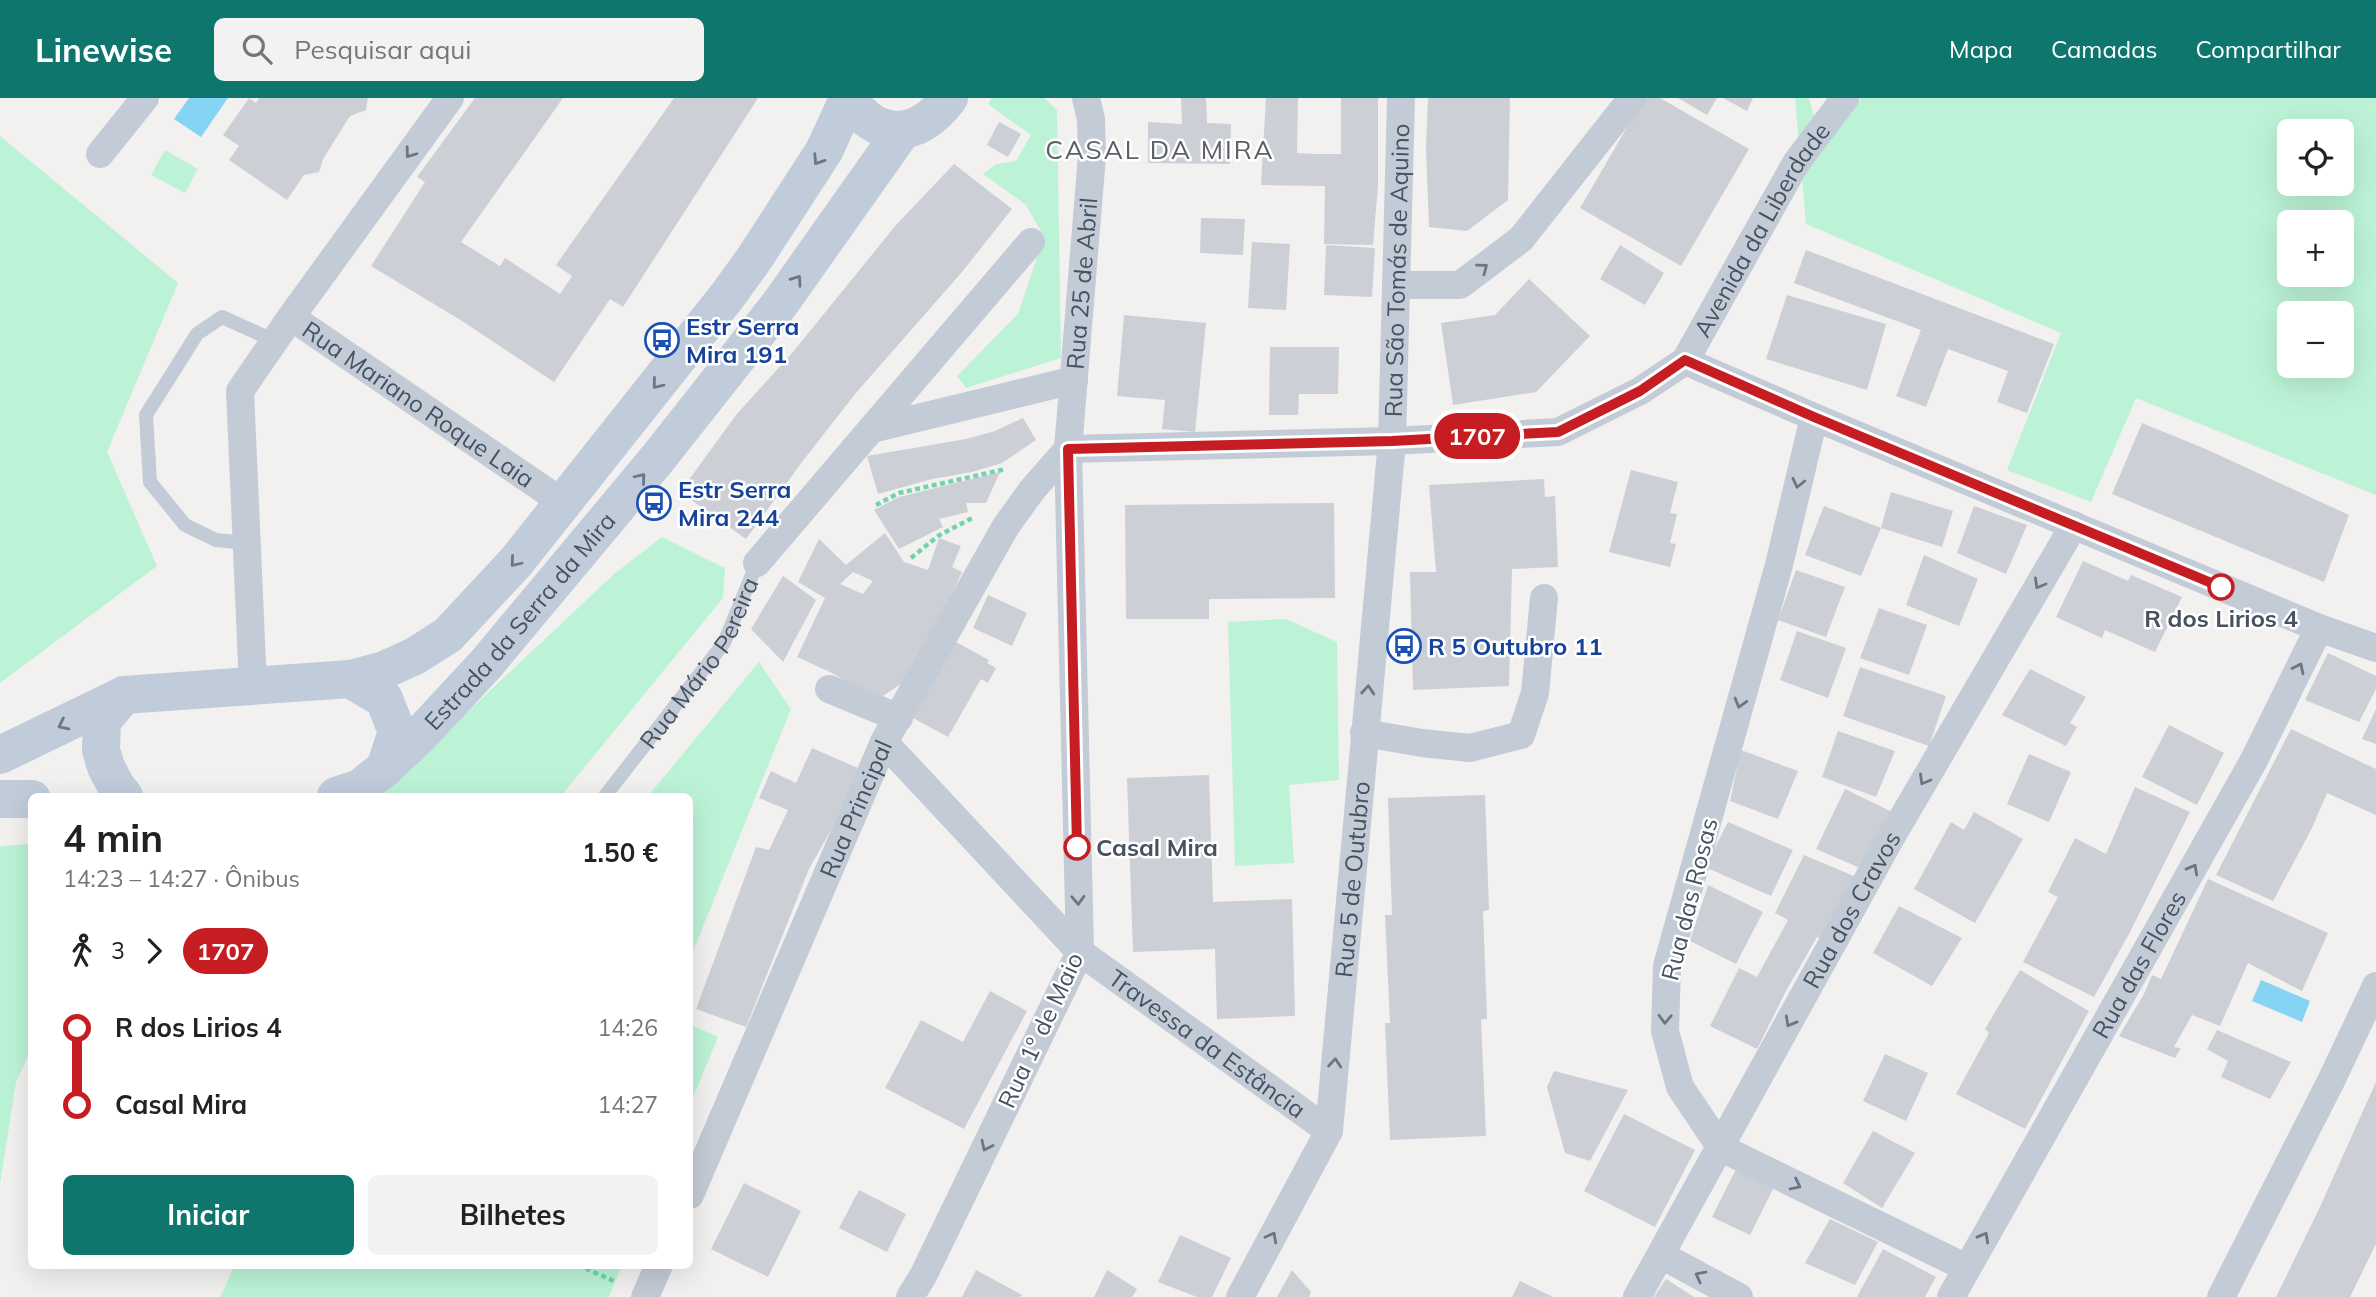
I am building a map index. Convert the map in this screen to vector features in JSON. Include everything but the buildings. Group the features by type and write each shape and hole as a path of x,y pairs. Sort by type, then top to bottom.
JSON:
{"street":[{"path":"100,154 145,98"},
{"name":"Rua Mariano Roque Laia","path":"450,98 291,317 562,502"},
{"name":"Estrada da Serra da Mira","path":"124,695 350,679 384,670 415,656 448,635 516,562 754,259 824,151 848,98 859,113 874,124 902,131 920,125 949,98"},
{"name":"Rua São Tomás de Aquino","path":"1392,441 1401,98"},
{"path":"1396,285 1460,285 1521,239 1632,98"},
{"name":"Avenida da Liberdade","path":"1068,449 1392,441 1558,432 1640,391 1685,360 1796,163 1845,98"},
{"name":"Rua 25 de Abril","path":"1068,449 1092,156 1085,105"},
{"name":"Estrada da Serra da Mira","path":"345,793 360,788 385,768 421,734 486,664 658,458 779,305 902,131"},
{"name":"Rua Mário Pereira","path":"757,563 1031,242"},
{"path":"253,686 240,391 291,317"},
{"path":"1685,360 1814,417 2319,628 2376,648"},
{"path":"872,429 1073,380"},
{"name":"Rua das Rosas","path":"1721,1148 1680,1087 1665,1031 1667,966 1779,565 1814,417"},
{"name":"Rua 5 de Outubro","path":"1240,1297 1329,1130 1392,441"},
{"name":"Rua Principal","path":"693,1188 884,742 1006,526 1032,490 1068,449"},
{"name":"Rua 1º de Maio","path":"909,1297 923,1276 1080,952 1068,449"},
{"name":"Rua dos Cravos","path":"1637,1297 1889,841 2074,525"},
{"path":"1364,733 1470,748 1521,735 1535,693 1544,598"},
{"name":"Rua das Flores","path":"1951,1297 2254,760 2319,628"},
{"path":"350,679 384,699 397,732 385,768"},
{"path":"829,689 899,718"},
{"path":"0,755 124,695"},
{"path":"122,793 106,767 101,750 102,720 124,695"},
{"name":"Travessa da Estância","path":"884,742 1080,952 1329,1130"},
{"path":"0,799 28,799"},
{"path":"2221,1297 2331,1081 2376,986"},
{"path":"1721,1148 1967,1268"},
{"path":"1661,1255 1739,1297"},
{"path":"646,1296 657,1269"}],"lane":[{"path":"247,543 216,540 185,525 150,482 146,415 197,334 222,317 275,341"},
{"name":"Rua Mário Pereira","path":"607,793 724,643 757,563"}],"path":[{"path":"876,505 899,493 1003,469 1049,471"},
{"path":"911,558 938,536 975,517 985,517 1006,526"},
{"path":"587,1269 646,1296"}],"green space":[{"path":"992,98 1044,98 1057,110 1061,358 966,388 957,376 1018,314 1044,236 1025,204 983,174 996,164 1016,161 1031,135 988,104"},
{"path":"1795,98 1809,98 1822,145 1861,98 2376,98 2376,495 2136,398 2091,502 2007,470 2061,333 1806,224"},
{"path":"0,136 178,283 107,452 157,566 0,683"},
{"path":"165,150 198,169 185,193 151,175"},
{"path":"662,537 725,568 723,598 563,793 381,793 614,574"},
{"path":"1286,619 1337,642 1339,780 1289,785 1294,863 1235,866 1228,622"},
{"path":"759,662 791,709 693,952 693,793 650,793"},
{"path":"28,844 28,1056 16,1082 0,1184 0,846"},
{"path":"693,1025 718,1037 693,1098"},
{"path":"233,1269 620,1269 609,1297 220,1297"}],"water":[{"path":"189,98 228,98 201,137 174,119"},
{"path":"2261,980 2310,1001 2302,1022 2252,1001"}],"bus line":[{"name":"1707","path":"1077,847 1068,449 1392,441 1558,432 1640,391 1685,360 1814,417 2221,587"}],"place":[{"name":"Estr Serra Mira 191","path":"662,340"},
{"name":"Estr Serra Mira 244","path":"654,503"},
{"name":"R dos Lirios 4","path":"2221,587"},
{"name":"R 5 Outubro 11","path":"1404,646"},
{"name":"Casal Mira","path":"1077,847"}],"district":[{"name":"CASAL DA MIRA","path":"1160,149"}]}
